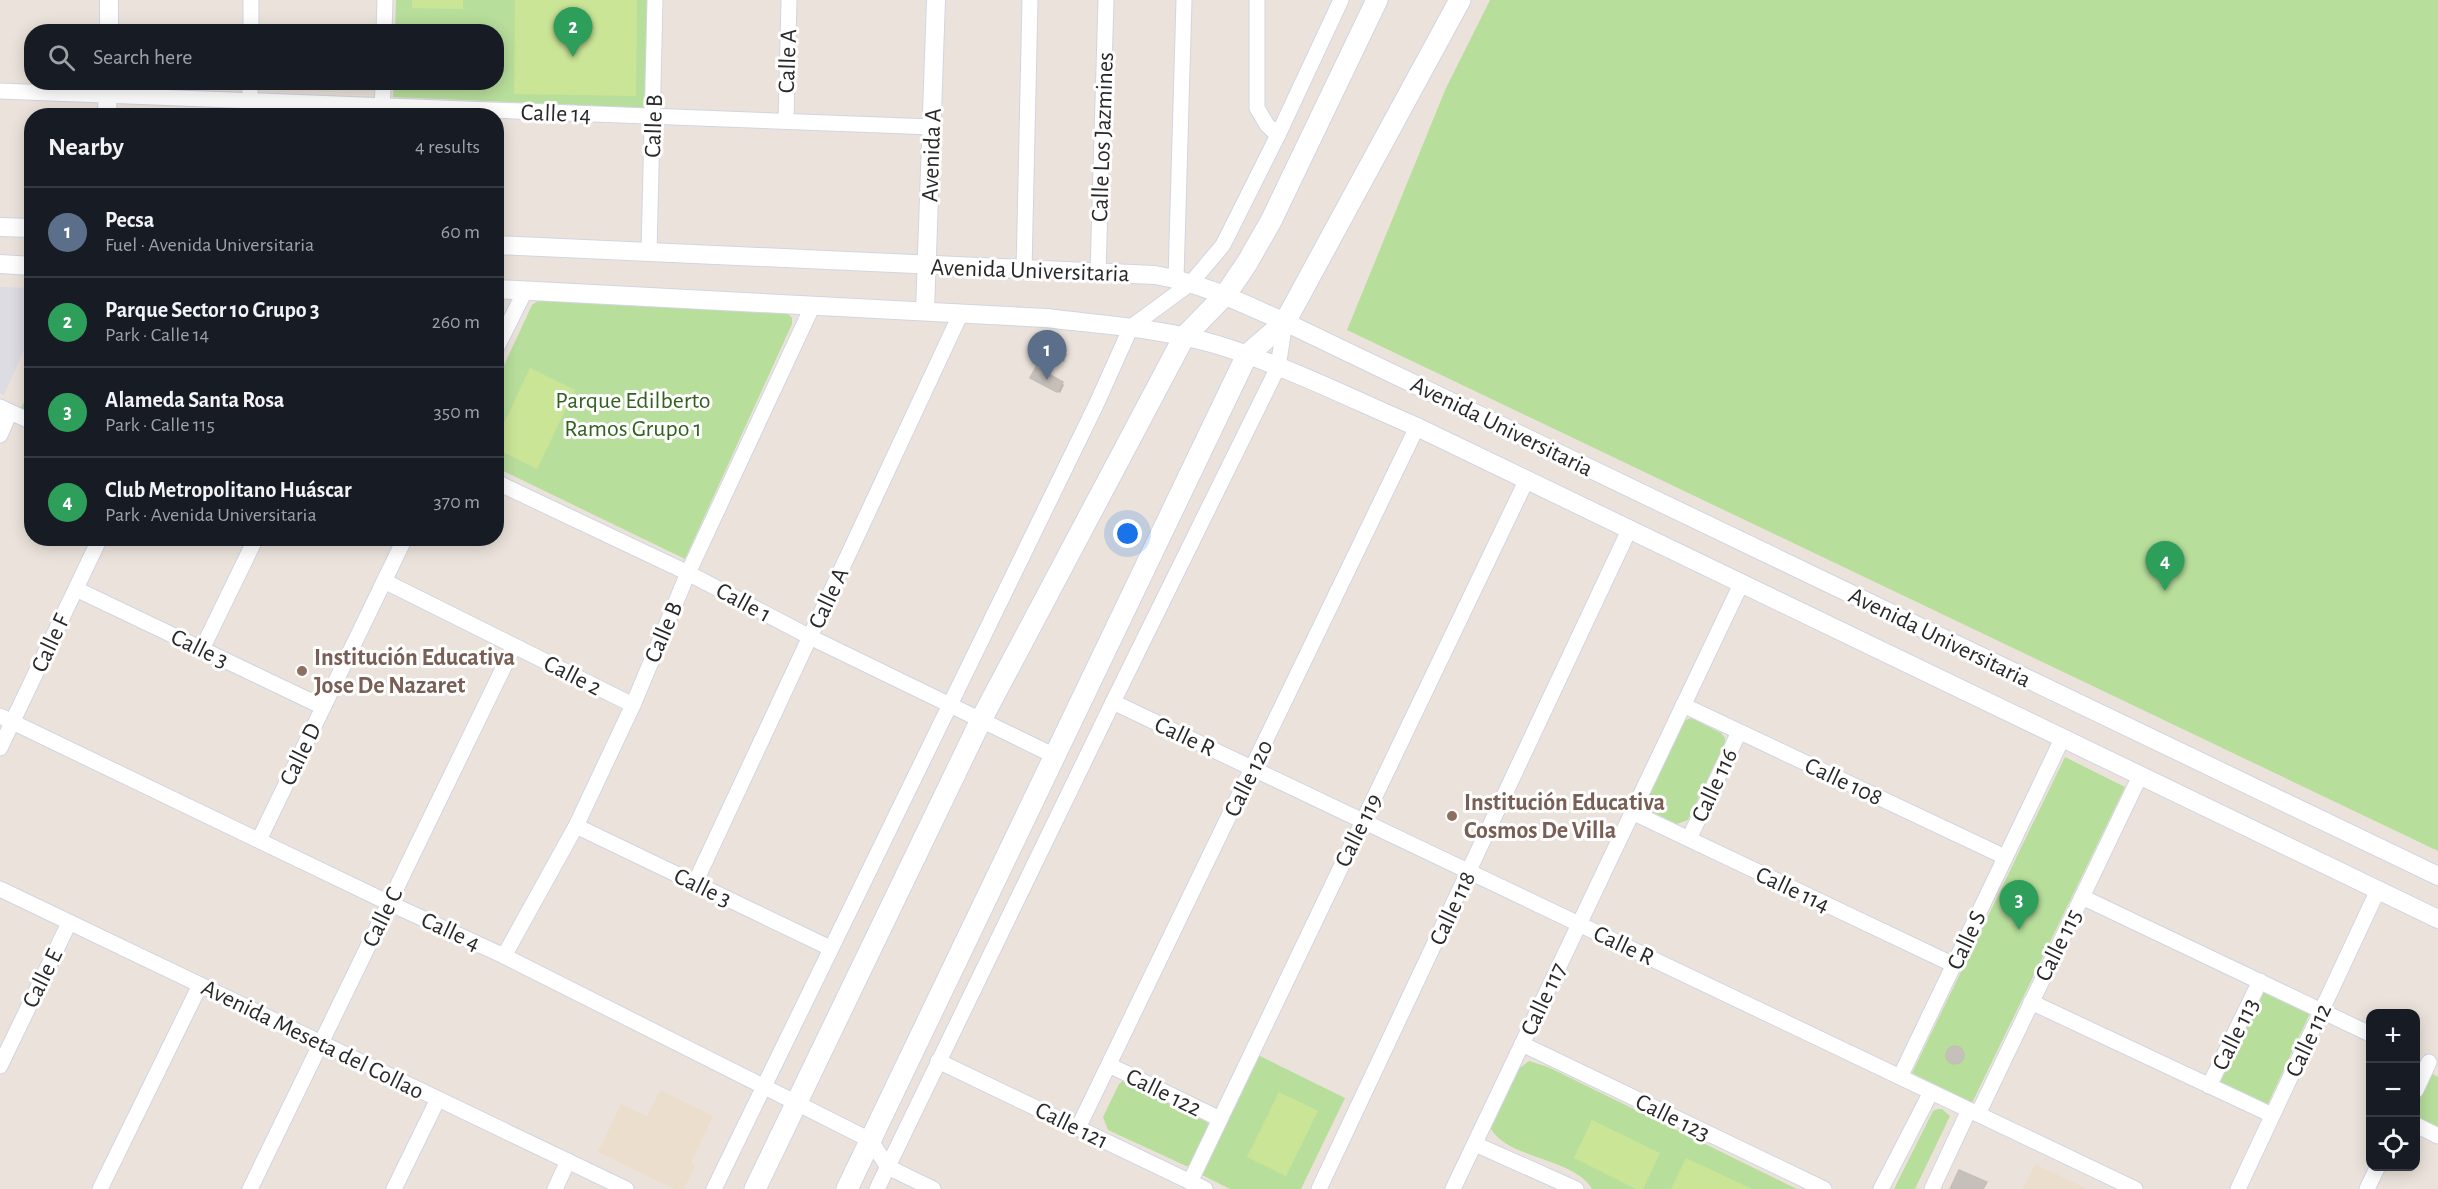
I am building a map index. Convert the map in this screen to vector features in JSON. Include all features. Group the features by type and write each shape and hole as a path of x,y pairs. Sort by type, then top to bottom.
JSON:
{"main road":[{"path":"756,1189 981,720 1184,337 1226,294 1270,221 1377,0"},
{"path":"847,1189 1248,355 1285,322 1460,0"}],"street":[{"path":"109,0 109,24"},
{"path":"251,0 251,24"},
{"path":"384,24 385,0"},
{"name":"Calle B","path":"649,253 656,0"},
{"name":"Calle A","path":"786,121 789,0"},
{"name":"Avenida A","path":"925,311 936,0"},
{"path":"1024,270 1030,0"},
{"name":"Calle Los Jazmines","path":"1098,273 1106,0"},
{"path":"1183,281 1184,0"},
{"path":"1257,0 1257,108 1267,125 1278,135"},
{"path":"714,1189 1096,405 1131,327 1223,245 1278,135 1341,0"},
{"name":"Calle 14","path":"0,91 54,90"},
{"path":"107,108 108,90"},
{"name":"Calle 14","path":"120,90 342,108"},
{"path":"250,90 250,101"},
{"path":"382,108 383,90"},
{"name":"Calle 14","path":"504,113 653,116 932,127"},
{"path":"0,227 24,228"},
{"name":"Avenida Universitaria","path":"504,245 1155,275 1226,294 2438,876"},
{"path":"0,264 24,266"},
{"name":"Avenida Universitaria","path":"504,290 1046,318 1131,327 1184,337 1248,355 1417,427 1527,479 2438,919"},
{"path":"504,333 525,291"},
{"name":"Calle B","path":"504,956 576,826 633,705 688,573 813,305"},
{"name":"Calle A","path":"695,883 961,313"},
{"path":"878,1189 938,1061 1278,367 1285,322"},
{"path":"0,435 5,410 24,418"},
{"name":"Calle 120","path":"1078,1128 1417,427"},
{"name":"Calle 119","path":"1190,1182 1527,479"},
{"name":"Calle 1","path":"504,486 688,573 810,637 1055,756"},
{"name":"Calle 118","path":"1318,1189 1630,528"},
{"name":"Calle F","path":"0,748 6,719 76,589 96,546"},
{"path":"202,649 252,546"},
{"name":"Calle D","path":"259,840 401,546"},
{"name":"Calle 2","path":"384,581 633,705"},
{"name":"Calle 117","path":"1453,1189 1742,582"},
{"name":"Calle 3","path":"76,589 323,707"},
{"name":"Calle C","path":"250,1189 514,646"},
{"name":"Calle R","path":"1113,702 2135,1189"},
{"name":"Calle 108","path":"1683,705 2005,857"},
{"name":"Calle 4","path":"6,719 504,956 870,1140"},
{"name":"Calle 116","path":"1689,839 1739,732"},
{"name":"Calle S","path":"1900,1077 2063,737"},
{"name":"Calle 115","path":"1932,1189 2031,1002 2140,776"},
{"name":"Calle 114","path":"1632,812 1954,965"},
{"name":"Calle 3","path":"576,826 830,948"},
{"name":"Avenida Meseta del Collao","path":"0,890 626,1189"},
{"name":"Calle 112","path":"2238,1189 2378,890"},
{"path":"2082,897 2366,1032"},
{"name":"Calle E","path":"0,1066 69,922"},
{"name":"Calle 113","path":"2209,1086 2260,981"},
{"path":"99,1189 200,985"},
{"path":"2031,1002 2272,1115"},
{"name":"Calle 123","path":"1522,1044 1824,1189"},
{"name":"Calle 121","path":"938,1061 1205,1189"},
{"path":"2420,1079 2428,1062"},
{"name":"Calle 122","path":"1109,1065 1220,1119"},
{"path":"1881,1189 1931,1092"},
{"path":"394,1189 438,1099"},
{"path":"2420,1127 2438,1136"},
{"path":"870,1140 888,1167 933,1189"},
{"path":"1475,1144 1576,1189"},
{"path":"555,1189 568,1161"},
{"path":"2367,1189 2376,1171"}],"shaded area":[{"path":"0,287 24,288 24,351 4,395 0,393"},
{"path":"660,1090 713,1116 691,1163 695,1166 684,1189 674,1189 598,1152 621,1104 647,1116"},
{"path":"2035,1164 2087,1189 2023,1189"}],"green space":[{"path":"396,0 652,0 647,108 393,97 394,90 504,90 504,24 395,24"},
{"path":"412,0 463,0 463,9 412,8"},
{"path":"515,0 637,0 636,96 514,94"},
{"path":"1490,0 2438,0 2438,851 1347,330 1446,88"},
{"name":"Parque Edilberto Ramos Grupo 1","path":"539,300 779,312 788,314 792,318 792,324 685,559 504,471 504,365 532,305"},
{"path":"530,368 575,390 537,469 504,452 504,423"},
{"path":"1691,718 1721,733 1725,738 1725,743 1688,820 1677,824 1646,809 1644,802 1683,721"},
{"path":"2065,757 2125,787 1972,1103 1912,1073"},
{"path":"2264,991 2310,1013 2266,1108 2219,1085"},
{"path":"1258,1055 1345,1098 1301,1189 1230,1189 1200,1174"},
{"path":"1529,1061 1548,1067 1797,1189 1592,1189 1571,1171 1511,1147 1499,1139 1491,1129 1492,1122 1517,1070"},
{"path":"2431,1073 2438,1077 2438,1132 2420,1123 2420,1097"},
{"path":"1123,1081 1206,1120 1210,1127 1191,1166 1186,1166 1108,1130 1103,1117 1119,1084"},
{"path":"1279,1092 1318,1111 1286,1176 1247,1157"},
{"path":"1942,1109 1950,1116 1915,1189 1894,1189 1933,1111"},
{"path":"1592,1120 1660,1153 1643,1189 1636,1189 1574,1158"},
{"path":"1686,1158 1752,1189 1671,1189"}],"building":[{"path":"1051,345 1066,351 1062,361 1047,355"},
{"path":"1036,367 1063,382 1057,392 1030,378"},
{"path":"1955,1046 1961,1049 1964,1055 1961,1061 1955,1064 1949,1061 1946,1055 1949,1049"},
{"path":"1959,1170 1987,1182 1983,1189 1950,1189"}],"place":[{"name":"Parque Sector 10 Grupo 3","path":"573,57"},
{"name":"Pecsa","path":"1047,380"},
{"name":"Club Metropolitano Huáscar","path":"2165,591"},
{"name":"Institución Educativa Jose De Nazaret","path":"302,671"},
{"name":"Institución Educativa Cosmos De Villa","path":"1452,816"},
{"name":"Alameda Santa Rosa","path":"2019,930"}]}
